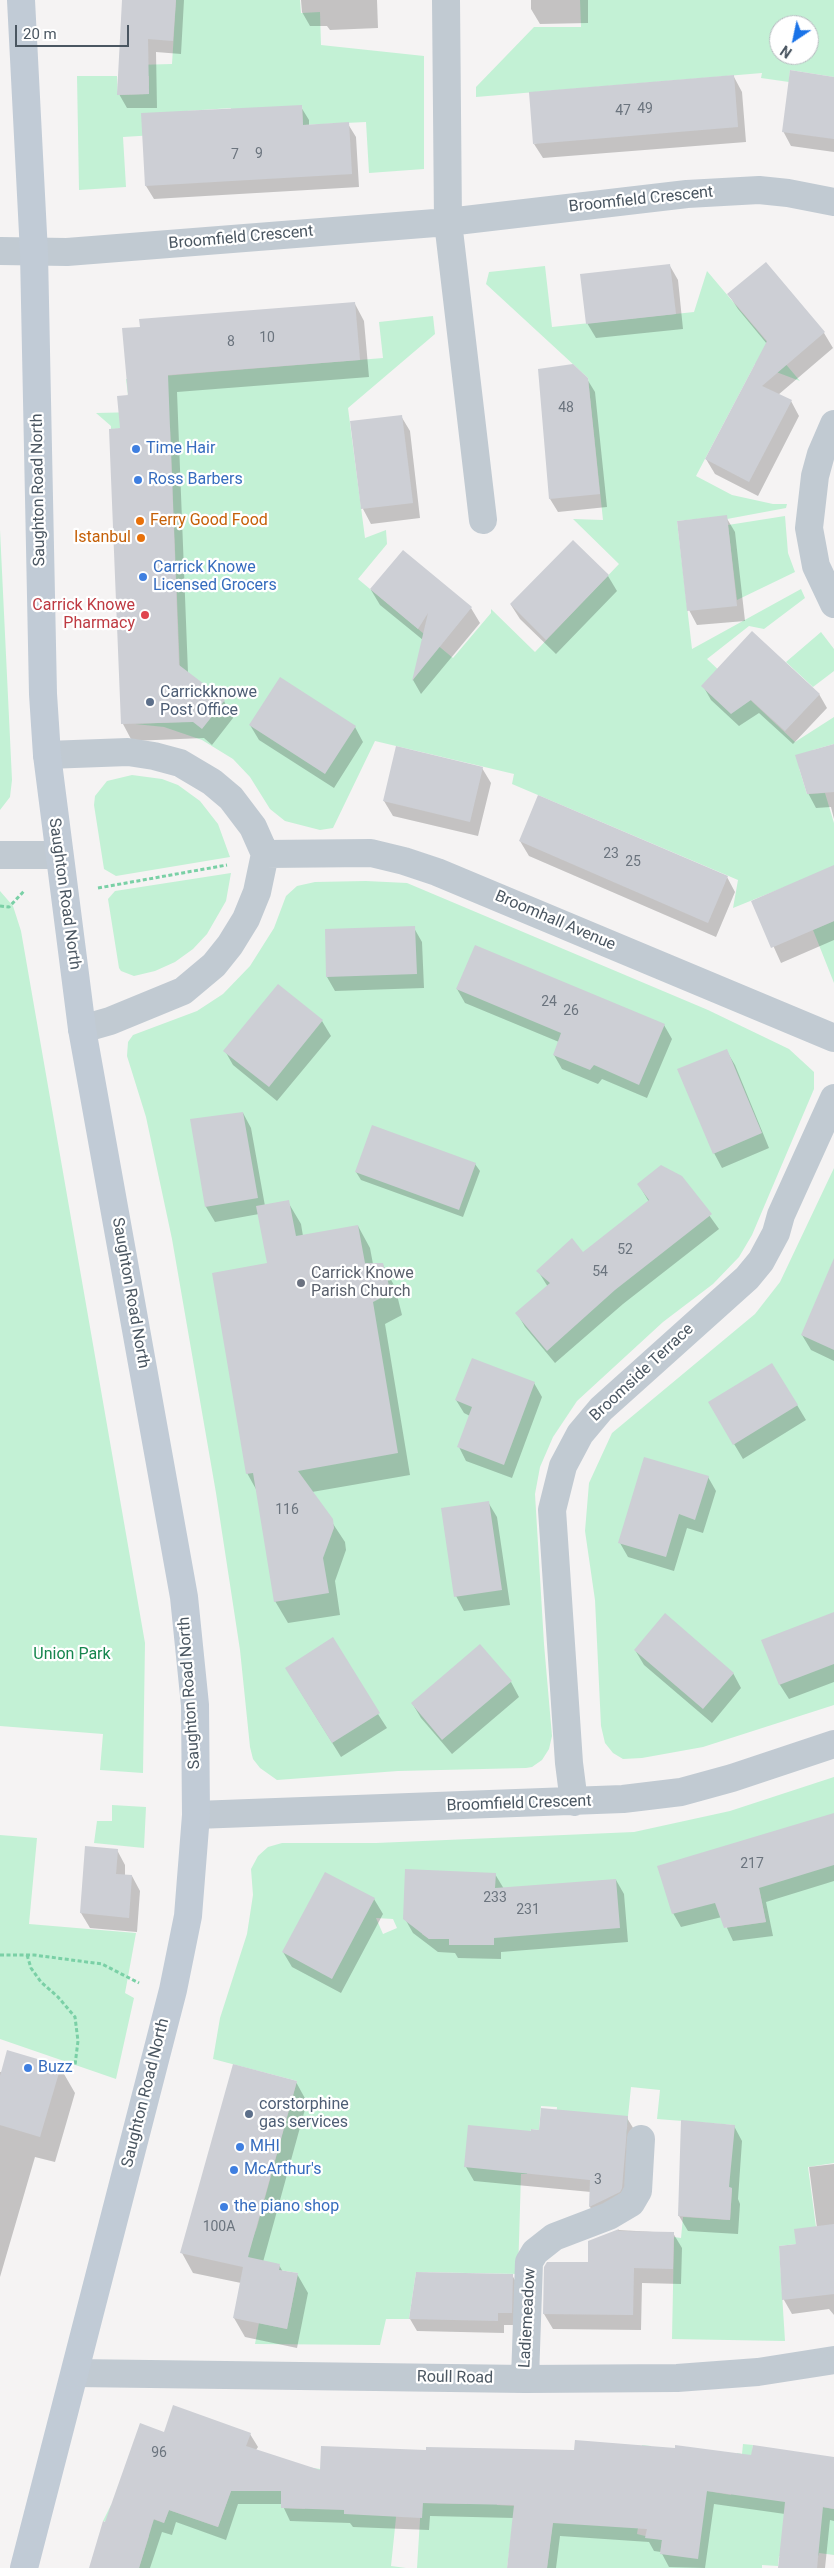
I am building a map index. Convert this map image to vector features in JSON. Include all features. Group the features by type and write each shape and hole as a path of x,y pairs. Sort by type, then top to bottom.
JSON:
{"street":[{"name":"Saughton Road North","path":"21,0 34,252 43,694 47,755 58,855 82,1029 184,1597 194,1705 196,1815 188,1916 173,1990 24,2568"},
{"path":"446,0 448,222 483,520"},
{"name":"Broomfield Crescent","path":"0,251 67,252 448,222 687,194 759,190 788,193 834,202"},
{"path":"834,424 821,454 815,476 809,528 816,566 834,604"},
{"path":"47,755 128,752 180,763 207,778 231,798 253,827 265,854 257,892 246,918 214,965 183,991 110,1021 82,1029"},
{"name":"Broomhall Avenue","path":"265,854 371,853 404,861 437,872 834,1038"},
{"path":"0,856 58,855"},
{"name":"Broomside Terrace","path":"574,1802 568,1753 552,1510 560,1473 576,1441 601,1408 747,1278 761,1261 776,1233 782,1215 834,1098"},
{"name":"Broomfield Crescent","path":"196,1815 623,1799 681,1792 732,1778 834,1744"},
{"name":"Ladiemeadow","path":"525,2379 529,2262 535,2252 554,2237 599,2221 631,2203 638,2191 641,2139"},
{"name":"Roull Road","path":"75,2373 525,2379 715,2375 758,2372 834,2360"}],"path":[{"path":"63,894 227,866"},
{"path":"0,1955 27,1955 102,1964 142,1984 173,1990"},
{"path":"27,1955 31,1968 41,1982 58,1997 75,2018 78,2041 75,2065"}],"green space":[{"path":"176,0 300,0 301,13 320,12 321,45 424,56 424,169 369,173 366,122 303,125 302,105 234,147 231,108 187,111 187,133 123,137 126,187 79,190 77,76 117,76 118,95 149,94 149,76 134,75 134,65 172,64"},
{"path":"580,0 834,0 834,77 790,70 789,82 761,78 762,73 476,97 476,87 534,27 581,27"},
{"path":"545,266 552,327 694,312 707,271 800,381 755,364 696,476 732,495 773,504 787,504 786,508 727,519 726,516 677,521 692,649 801,589 805,598 764,629 749,626 707,659 795,742 834,717 834,744 813,750 799,768 807,794 825,793 834,823 834,867 733,908 738,880 512,784 514,774 375,741 333,828 320,830 285,821 270,809 250,777 233,759 202,740 164,727 135,724 182,722 170,427 111,429 111,426 96,413 138,412 137,394 128,395 126,379 383,358 379,322 433,316 435,334 348,408 365,538 386,530 387,544 358,579 453,658 491,613 491,609 535,652 619,564 573,519 603,520 588,378 486,284 489,272"},
{"path":"785,516 788,553 795,572 737,600 728,525"},
{"path":"0,530 12,780 10,797 0,810"},
{"path":"821,632 834,649 834,671 813,687 786,662"},
{"path":"132,775 162,779 178,785 200,801 218,824 230,857 116,876 104,869 94,805 95,796 107,781"},
{"path":"231,873 226,901 207,934 193,949 175,962 155,971 134,976 121,971 108,899 115,891"},
{"path":"366,881 407,883 708,1010 789,1049 814,1072 814,1089 752,1235 739,1257 713,1284 663,1322 577,1401 553,1437 540,1467 535,1494 544,1644 552,1736 549,1749 542,1760 532,1767 526,1768 398,1771 277,1780 260,1768 253,1759 250,1747 240,1650 216,1493 172,1239 146,1117 127,1056 128,1042 133,1035 197,1011 223,994 250,966 274,928 286,896 297,886 315,882"},
{"name":"Union Park","path":"0,891 13,906 21,931 145,1643 143,1773 100,1770 103,1734 0,1726"},
{"path":"834,921 834,983 813,930"},
{"path":"834,1168 834,1705 703,1747 642,1758 623,1759 613,1753 605,1743 601,1726 595,1600 585,1531 589,1483 612,1433 755,1314 780,1282"},
{"path":"834,1777 834,2163 808,2167 816,2227 796,2244 779,2246 785,2341 672,2339 674,2237 681,2238 683,2217 730,2220 732,2188 727,2187 734,2125 657,2119 660,2090 631,2087 626,2136 555,2131 557,2107 541,2106 539,2130 531,2129 527,2174 521,2174 518,2274 416,2272 409,2319 386,2319 380,2345 255,2344 259,2323 287,2329 298,2273 279,2270 280,2264 244,2263 257,2227 297,2081 213,2059 220,2018 247,1934 253,1895 251,1869 258,1856 268,1847 282,1843 376,1843 634,1832 730,1811","holes":["759,1888 766,1922 724,1928","376,1918 393,1919 397,1928 383,1934","422,1920 442,1935 438,1939 429,1939 422,1934","449,1921 494,1922 494,1945 449,1945"]},
{"path":"112,1805 146,1807 144,1848 94,1843 97,1821 112,1821"},
{"path":"0,1835 37,1838 29,1924 136,1933 125,1993 134,1998 116,2079 0,2039"},
{"path":"743,2444 753,2445 746,2495 834,2509 834,2555 819,2553 817,2560 779,2556 778,2566 762,2565 762,2568 547,2568 558,2480 637,2506 642,2445 651,2446 637,2534 662,2540 660,2554 707,2491 731,2495 737,2453 742,2454"},
{"path":"403,2450 391,2566 406,2568 139,2568 149,2536 103,2521 111,2505 164,2523 169,2510 218,2527 231,2491 281,2491 281,2508 305,2509 307,2467 320,2469 319,2493"},
{"path":"497,2491 497,2505 515,2506 507,2568 417,2568 421,2503 467,2504"}],"building":[{"path":"122,0 176,0 173,41 148,39 149,94 117,95"},
{"path":"790,70 834,77 834,139 782,132"},
{"path":"734,75 738,127 533,144 529,92"},
{"path":"302,105 303,125 349,122 352,174 145,186 141,113"},
{"path":"766,262 825,332 762,386 792,400 749,482 705,459 767,341 727,294"},
{"path":"670,264 676,314 586,324 580,274"},
{"path":"355,302 360,360 168,375 179,665 225,700 202,729 193,722 121,724 109,429 120,428 117,396 128,395 122,328 140,327 139,319"},
{"path":"573,364 588,378 600,494 549,499 538,369"},
{"path":"402,415 413,503 361,509 350,421"},
{"path":"727,515 737,606 687,611 677,521"},
{"path":"573,540 609,575 546,640 510,604"},
{"path":"403,550 472,607 412,681 428,613 418,629 370,589"},
{"path":"752,631 820,694 785,731 751,700 731,714 701,686"},
{"path":"280,677 356,726 325,774 249,725"},
{"path":"834,744 834,792 807,794 795,755"},
{"path":"396,746 483,767 470,822 383,801"},
{"path":"538,795 728,876 708,923 519,841"},
{"path":"834,865 834,921 771,948 751,901"},
{"path":"415,926 417,974 326,977 325,929"},
{"path":"475,945 665,1024 639,1085 594,1065 590,1070 553,1055 561,1033 456,989"},
{"path":"278,984 323,1020 269,1087 223,1051"},
{"path":"727,1049 762,1133 713,1154 677,1069"},
{"path":"243,1112 258,1198 205,1207 190,1119"},
{"path":"372,1125 476,1163 459,1210 355,1172"},
{"path":"661,1165 682,1176 712,1214 615,1290 547,1351 515,1313 550,1283 536,1271 572,1238 583,1252 649,1200 637,1184"},
{"path":"289,1200 296,1236 358,1225 365,1263 383,1263 391,1293 373,1302 398,1453 298,1471 333,1519 334,1528 323,1558 329,1593 274,1602 253,1473 246,1474 212,1273 267,1263 256,1206"},
{"path":"834,1258 834,1350 801,1335"},
{"path":"472,1358 535,1382 504,1465 457,1447 472,1407 455,1400"},
{"path":"772,1363 798,1405 733,1445 708,1402"},
{"path":"644,1457 709,1476 695,1520 679,1514 666,1557 618,1543"},
{"path":"489,1501 502,1590 454,1597 441,1508"},
{"path":"834,1612 834,1664 779,1685 761,1640"},
{"path":"665,1613 734,1673 703,1709 634,1650"},
{"path":"333,1637 380,1713 332,1743 285,1668"},
{"path":"480,1644 512,1681 442,1740 411,1703"},
{"path":"834,1813 834,1865 759,1888 766,1922 724,1928 715,1903 672,1914 657,1866"},
{"path":"85,1846 118,1849 116,1874 132,1875 129,1918 80,1913"},
{"path":"405,1869 496,1873 495,1888 616,1879 620,1928 494,1938 494,1945 449,1945 449,1939 429,1939 403,1919"},
{"path":"325,1872 375,1898 332,1979 282,1952"},
{"path":"7,2050 61,2066 40,2137 0,2125 0,2076"},
{"path":"233,2064 297,2081 248,2257 280,2264 279,2270 298,2273 287,2329 233,2318 243,2267 180,2253"},
{"path":"541,2108 628,2116 622,2188 620,2192 589,2207 590,2180 464,2167 468,2125 531,2131 531,2129 539,2130"},
{"path":"681,2120 735,2125 729,2187 732,2188 730,2220 678,2216"},
{"path":"834,2224 834,2294 782,2300 779,2246 796,2244 794,2229"},
{"path":"619,2229 618,2231 674,2232 673,2269 634,2268 633,2315 543,2314 544,2267 547,2262 588,2262 588,2241"},
{"path":"416,2272 513,2274 512,2313 498,2313 498,2321 409,2319"},
{"path":"173,2405 251,2433 246,2446 320,2470 321,2446 426,2450 426,2447 574,2450 575,2440 675,2448 675,2445 751,2455 753,2445 834,2457 834,2509 823,2507 817,2568 778,2568 785,2502 707,2491 698,2559 660,2554 662,2540 645,2538 647,2529 553,2523 547,2568 507,2568 514,2505 423,2503 422,2518 344,2514 344,2510 281,2508 281,2491 231,2491 218,2527 169,2510 164,2523 154,2519 139,2568 89,2568 103,2521 105,2522 140,2423 164,2432"}],"place":[{"name":"Time Hair","path":"136,449"},
{"name":"Ross Barbers","path":"138,480"},
{"name":"Ferry Good Food","path":"140,521"},
{"name":"Istanbul","path":"141,538"},
{"name":"Carrick Knowe Licensed Grocers","path":"143,577"},
{"name":"Carrick Knowe Pharmacy","path":"145,615"},
{"name":"Carrickknowe Post Office","path":"150,702"},
{"name":"Carrick Knowe Parish Church","path":"301,1283"},
{"name":"Buzz","path":"28,2068"},
{"name":"corstorphine gas services","path":"249,2114"},
{"name":"MHI","path":"240,2147"},
{"name":"McArthur's","path":"234,2170"},
{"name":"the piano shop","path":"224,2207"}]}
